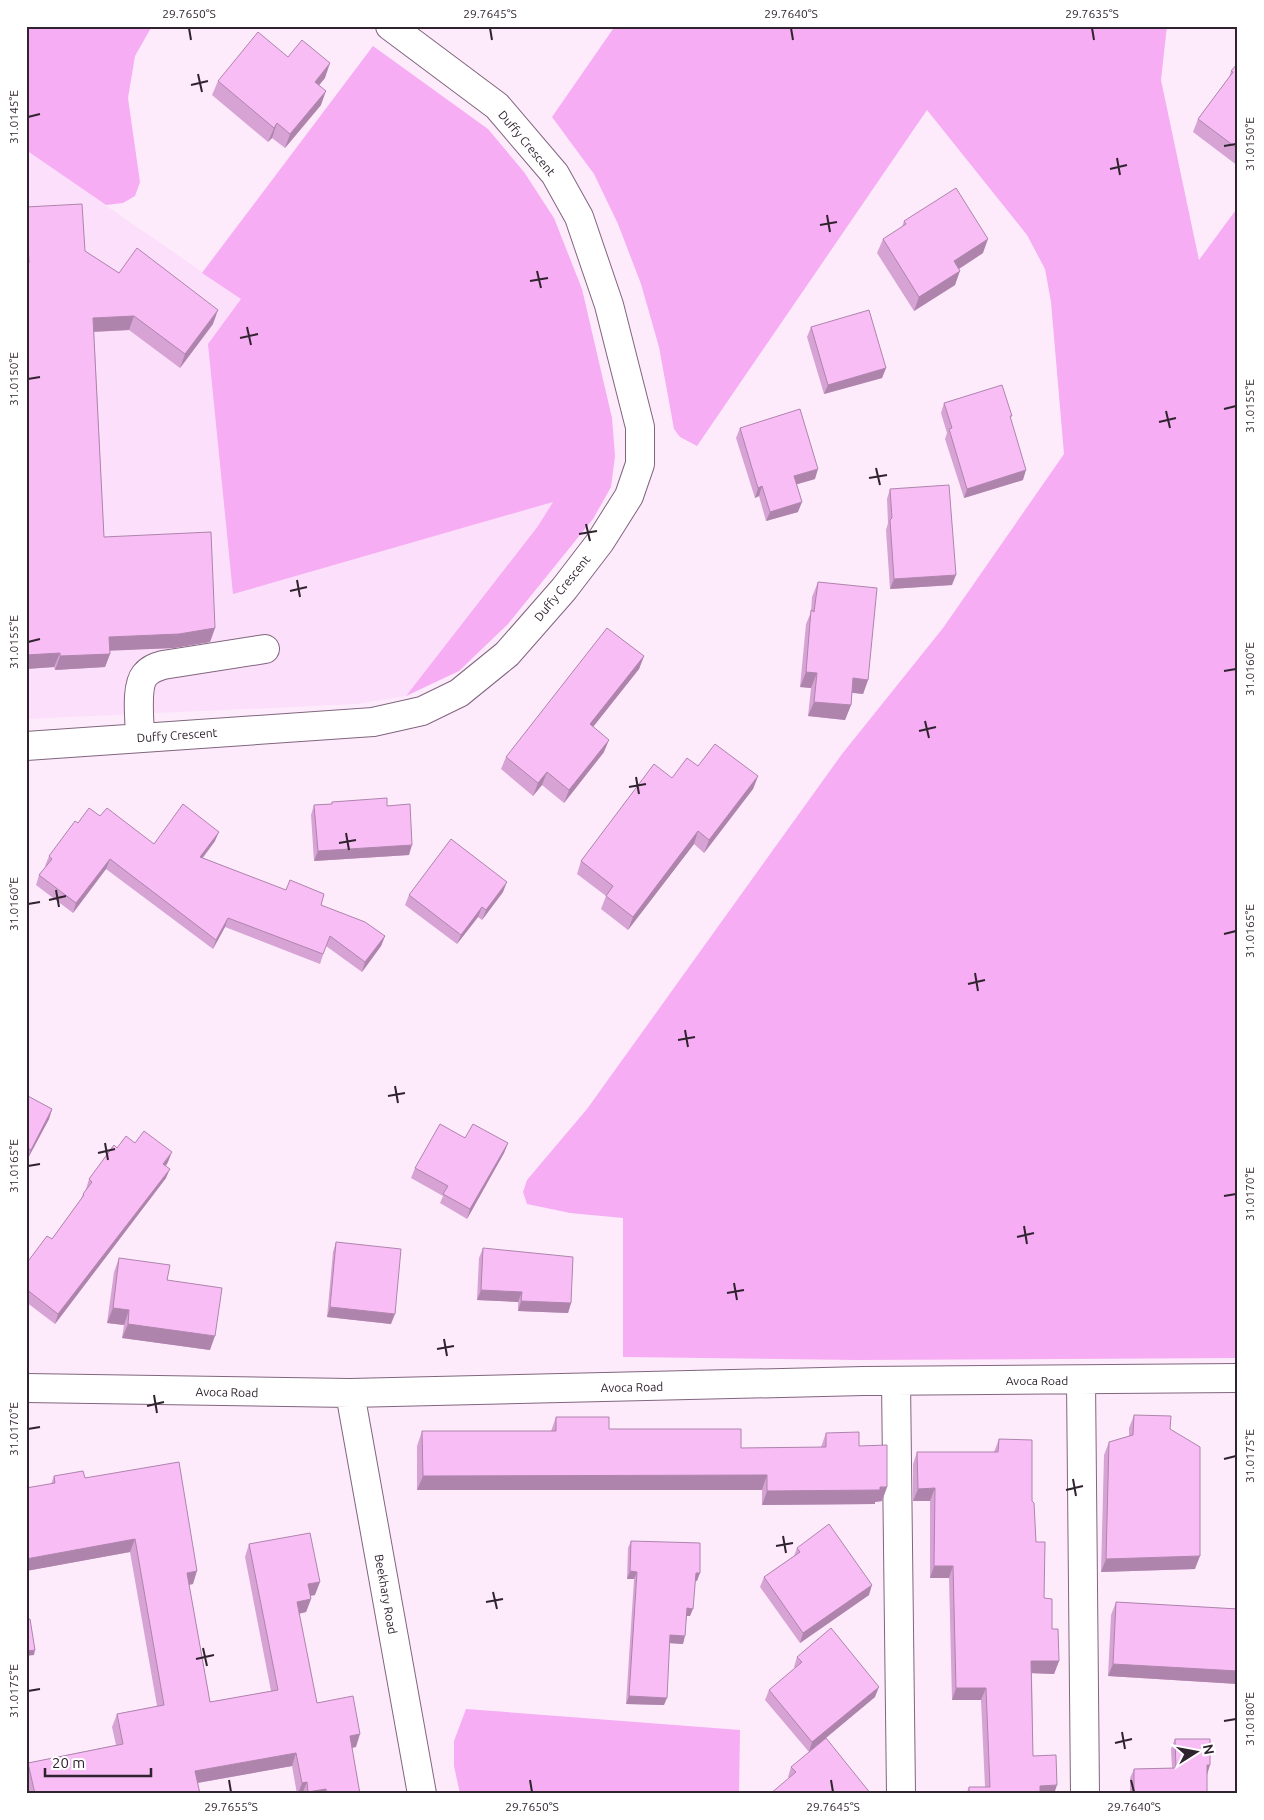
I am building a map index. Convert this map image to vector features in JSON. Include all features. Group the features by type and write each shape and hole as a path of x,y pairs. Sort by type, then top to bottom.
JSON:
{"street":[{"name":"Duffy Crescent","path":"26,746 373,722 422,711 458,693 507,654 564,589 600,542 629,496 640,464 640,427 610,305 579,217 554,174 497,106 390,26"},
{"path":"140,738 139,694 145,675 153,668 265,650"},
{"name":"Avoca Road","path":"26,1388 350,1394 896,1381 1238,1378"},
{"path":"1081,1380 1085,1794"},
{"path":"896,1381 900,1794"},
{"name":"Beekhary Road","path":"350,1394 422,1794"}],"shaded area":[{"path":"26,26 152,26 135,56 128,98 140,182 135,196 123,203 106,205 26,150"},
{"path":"615,26 1167,26 1161,80 1199,260 1238,207 1238,1358 856,1360 623,1357 623,1218 570,1213 527,1204 523,1192 527,1180 587,1109 842,754 943,628 1064,454 1051,302 1045,269 1027,235 927,110 697,446 680,437 674,429 659,347 641,284 618,224 594,174 552,117"},
{"path":"373,46 488,129 524,172 554,218 582,289 612,418 615,456 611,487 593,519 508,624 459,671 406,696 538,526 553,502 233,594 208,344 241,299 202,273"},
{"path":"26,150 202,272 241,221 553,502 538,526 406,696 357,704 26,719"},
{"path":"466,1709 740,1730 739,1794 460,1794 454,1766 454,1741"}],"building":[{"path":"258,32 288,57 302,40 330,63 315,82 326,91 290,134 277,123 274,128 218,81"},
{"path":"1238,63 1238,149 1198,119"},
{"path":"956,188 988,239 954,261 960,271 919,297 883,239 906,224 904,221"},
{"path":"82,204 85,251 119,273 137,248 218,310 185,354 134,316 93,318 104,537 211,532 215,628 179,634 109,637 110,654 60,656 60,653 26,655 26,264 29,263 26,207"},
{"path":"869,310 886,368 828,385 811,327"},
{"path":"1002,385 1026,470 967,489 949,429 952,428 944,403"},
{"path":"800,409 818,469 794,476 802,502 770,512 762,486 758,488 740,428"},
{"path":"949,485 956,575 894,579 890,489"},
{"path":"818,582 877,588 868,680 853,678 851,705 814,702 817,673 806,672 811,610 814,612"},
{"path":"607,628 644,656 590,724 609,740 569,790 547,772 538,783 506,757"},
{"path":"715,744 758,776 709,840 698,831 633,917 606,896 613,886 581,861 654,764 672,778 687,758 698,766"},
{"path":"387,798 387,806 410,804 412,845 318,851 314,805"},
{"path":"183,804 219,832 200,857 286,890 290,880 324,894 321,905 365,922 385,936 365,962 330,936 323,954 228,918 216,940 110,859 76,903 39,875 52,859 49,856 75,821 78,823 89,808 100,816 107,808 154,844"},
{"path":"451,839 507,882 486,910 482,907 461,935 409,895"},
{"path":"26,1095 52,1109 31,1150 26,1147"},
{"path":"440,1124 465,1138 473,1124 508,1143 470,1209 443,1194 448,1186 415,1168"},
{"path":"144,1131 172,1152 163,1164 170,1169 58,1314 26,1289 26,1272 28,1270 26,1269 26,1264 47,1236 52,1239 84,1195 92,1182 89,1179 114,1145 117,1148 126,1136 135,1143"},
{"path":"336,1242 401,1249 395,1314 330,1307"},
{"path":"483,1248 573,1257 571,1303 521,1301 522,1292 481,1290"},
{"path":"119,1258 170,1265 167,1280 222,1288 215,1336 128,1324 129,1310 113,1308"},
{"path":"1134,1415 1171,1416 1170,1429 1200,1447 1200,1556 1106,1559 1109,1442 1133,1435"},
{"path":"556,1417 609,1417 609,1429 741,1429 741,1448 826,1447 826,1433 859,1432 859,1446 887,1445 887,1487 880,1487 880,1490 767,1491 767,1475 423,1476 422,1431 556,1431"},
{"path":"999,1439 1032,1440 1032,1501 1034,1503 1036,1542 1045,1542 1044,1598 1052,1599 1052,1629 1058,1629 1059,1661 1031,1661 1033,1756 1056,1755 1057,1785 1040,1786 1040,1794 969,1794 969,1787 990,1787 986,1688 956,1688 953,1566 934,1566 935,1488 918,1489 917,1452 998,1452"},
{"path":"179,1462 197,1571 187,1573 210,1702 278,1690 249,1544 310,1533 320,1582 308,1584 311,1599 297,1602 317,1703 353,1696 360,1734 350,1736 360,1794 327,1794 326,1789 308,1792 307,1782 302,1783 296,1753 195,1771 200,1794 35,1794 28,1763 123,1744 117,1714 164,1705 135,1539 26,1559 26,1488 55,1483 54,1476 83,1471 85,1478"},
{"path":"829,1524 872,1585 803,1633 764,1577 800,1552 797,1548"},
{"path":"631,1541 700,1543 700,1573 696,1573 693,1609 687,1608 685,1636 670,1635 667,1698 629,1696 637,1572 630,1571"},
{"path":"1116,1602 1238,1609 1238,1671 1113,1664"},
{"path":"30,1619 35,1650 26,1651 26,1620"},
{"path":"831,1628 879,1687 812,1742 769,1690 802,1662 797,1657"},
{"path":"826,1738 871,1794 770,1794 796,1772 791,1767"},
{"path":"1175,1739 1210,1739 1210,1765 1207,1765 1207,1794 1134,1794 1134,1769 1176,1768"}]}
